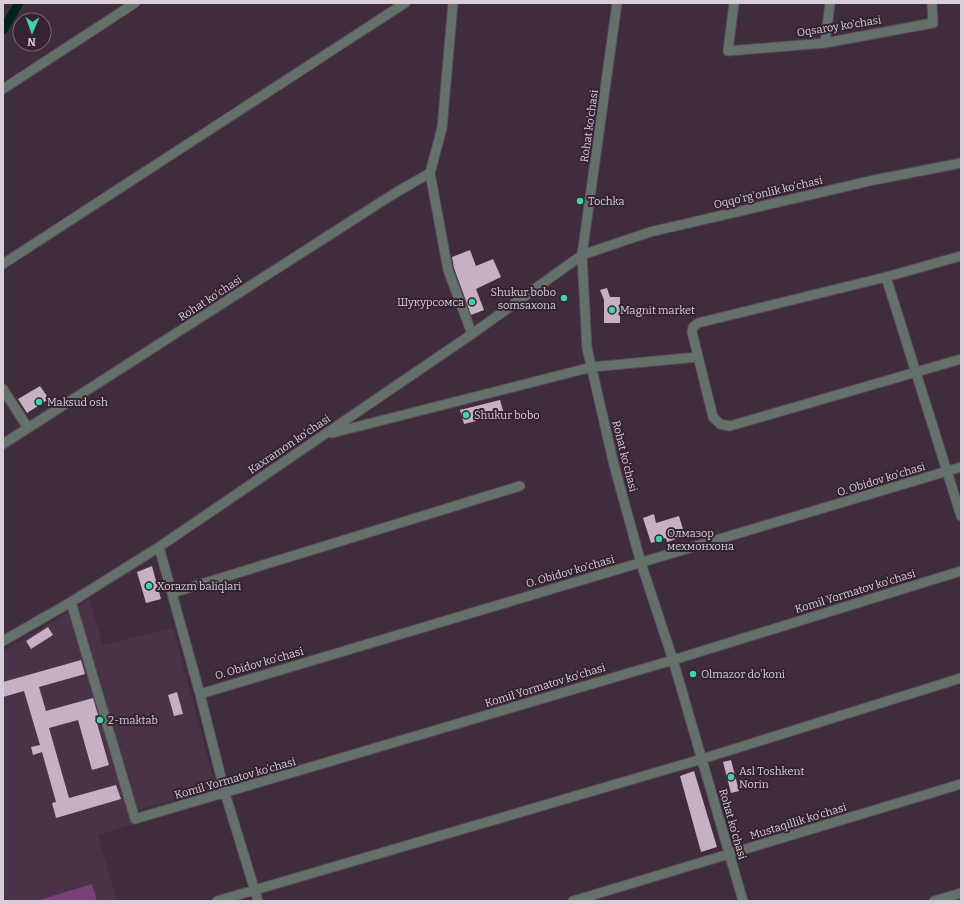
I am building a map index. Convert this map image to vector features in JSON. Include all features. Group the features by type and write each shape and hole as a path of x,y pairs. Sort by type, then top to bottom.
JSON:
{"street":[{"path":"3,89 135,3"},
{"path":"3,264 405,3"},
{"path":"453,3 442,128 430,173 448,270 472,334"},
{"name":"Rohat ko'chasi","path":"617,3 589,215 582,255 587,348 614,465 641,563 673,660 743,901"},
{"name":"Oqsaroy ko'chasi","path":"734,3 728,51 825,43 933,23 932,3"},
{"path":"825,43 830,3"},
{"name":"Oqqo'rg'onlik ko'chasi","path":"582,255 650,232 874,180 961,163"},
{"name":"Rohat ko'chasi","path":"3,444 389,197 430,173"},
{"name":"Kaxramon ko'chasi","path":"3,641 71,602 159,547 472,334 582,255"},
{"path":"961,256 886,277 698,323 693,327 692,332 713,417 720,424 730,426 961,359"},
{"path":"886,277 961,516"},
{"path":"324,435 592,367 698,357"},
{"path":"3,389 28,428"},
{"name":"O. Obidov ko'chasi","path":"200,694 961,467"},
{"path":"172,593 520,486"},
{"path":"159,547 200,694 224,793 258,901"},
{"name":"Komil Yormatov ko'chasi","path":"71,602 136,819 673,660 961,571"},
{"path":"217,901 702,759 961,678"},
{"name":"Mustaqillik ko'chasi","path":"573,901 961,784"},
{"path":"934,901 961,893"}],"shaded area":[{"name":"2-maktab","path":"89,599 103,645 173,628 216,789 131,812 136,823 98,835 117,901 3,901 3,652"},
{"path":"92,884 97,901 36,901"}],"building":[{"path":"470,250 476,266 493,259 501,277 476,289 484,310 471,315 454,268 452,257"},
{"name":"Magnit market","path":"607,288 610,297 620,297 620,323 604,323 604,300 600,290"},
{"path":"40,386 49,399 27,413 18,399"},
{"path":"500,400 504,414 464,424 460,410"},
{"path":"654,514 656,523 679,516 685,536 667,542 666,538 651,543 643,518"},
{"name":"Xorazm baliqlari","path":"152,566 161,599 146,603 137,572"},
{"path":"48,627 53,635 31,649 26,641"},
{"path":"81,660 85,674 39,687 46,711 93,698 98,715 95,716 109,765 92,770 78,720 49,728 69,798 116,785 121,799 56,818 52,803 56,802 42,752 33,755 31,747 40,745 24,691 3,697 3,682"},
{"path":"177,692 183,714 174,716 168,695"},
{"name":"Asl Toshkent Norin","path":"731,760 739,791 731,793 723,762"},
{"path":"694,771 717,847 701,852 680,776"}],"waterway":[{"path":"3,30 19,3"}],"place":[{"name":"Tochka","path":"580,201"},
{"name":"Shukur bobo somsaxona","path":"564,298"},
{"name":"Шукурсомса","path":"472,302"},
{"name":"Magnit market","path":"612,310"},
{"name":"Maksud osh","path":"39,402"},
{"name":"Shukur bobo","path":"466,415"},
{"name":"Олмазор мехмонхона","path":"659,539"},
{"name":"Xorazm baliqlari","path":"149,586"},
{"name":"Olmazor do'koni","path":"693,674"},
{"name":"2-maktab","path":"100,720"},
{"name":"Asl Toshkent Norin","path":"731,777"}]}
